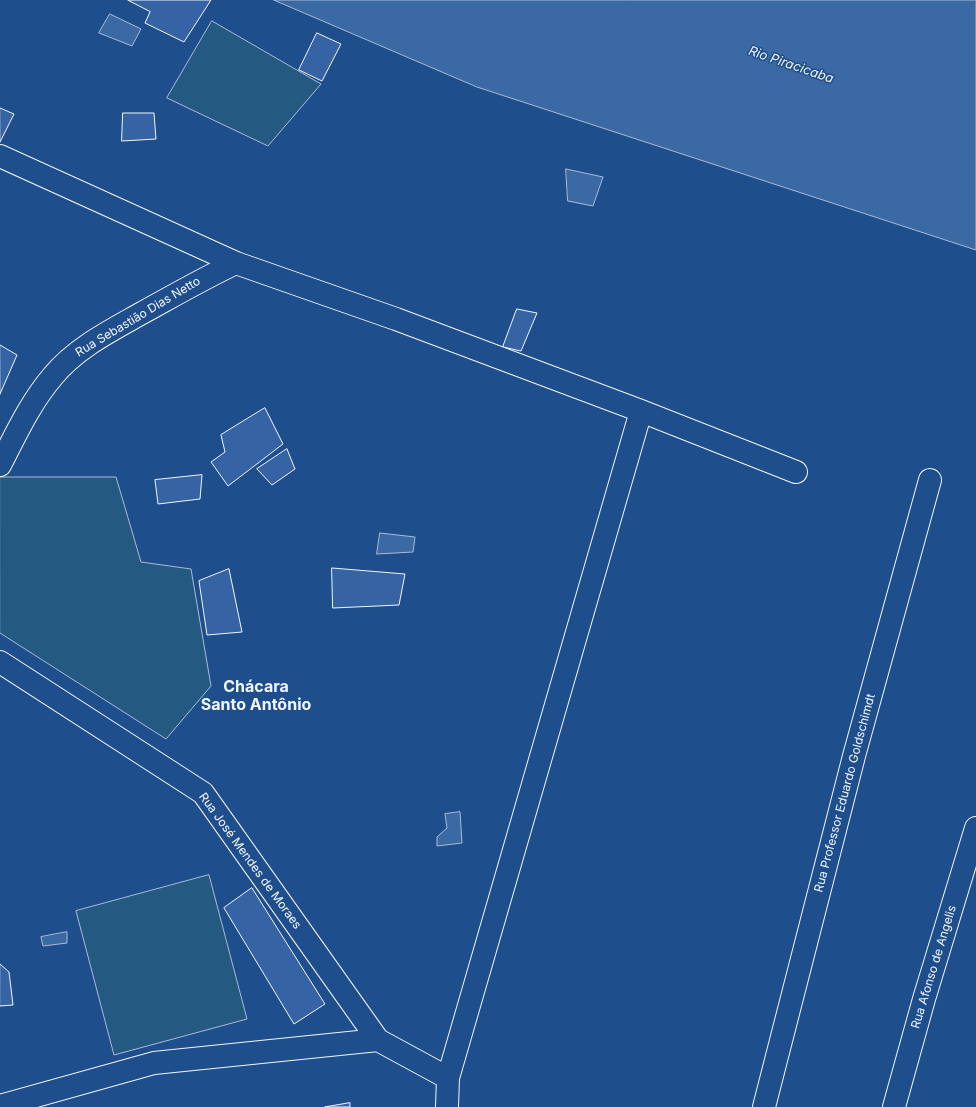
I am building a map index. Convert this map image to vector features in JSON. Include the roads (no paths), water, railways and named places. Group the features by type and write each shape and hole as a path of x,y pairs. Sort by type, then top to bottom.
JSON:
{"street":[{"path":"0,156 236,263 396,319 641,411 796,472"},
{"name":"Rua Sebastião Dias Netto","path":"0,465 38,395 54,375 75,354 204,278 236,263"},
{"path":"447,1107 448,1078 641,411"},
{"name":"Rua Professor Eduardo Goldschimdt","path":"764,1107 854,756 930,480"},
{"name":"Rua José Mendes de Moraes","path":"0,662 203,793 378,1040 448,1078"},
{"name":"Rua Afonso de Angelis","path":"894,1107 924,999 976,828"},
{"path":"0,1106 154,1063 378,1040"}],"water":[{"name":"Rio Piracicaba","path":"274,0 976,0 976,250 477,87"},
{"path":"110,14 141,29 132,46 99,33"},
{"path":"566,169 603,177 593,206 568,201"},
{"path":"380,533 415,537 413,552 377,554"},
{"path":"460,812 462,843 437,846 437,837 447,828 445,814"},
{"path":"67,932 67,943 43,946 41,937"}],"district":[{"name":"Chácara Santo Antônio","path":"256,696"}]}
